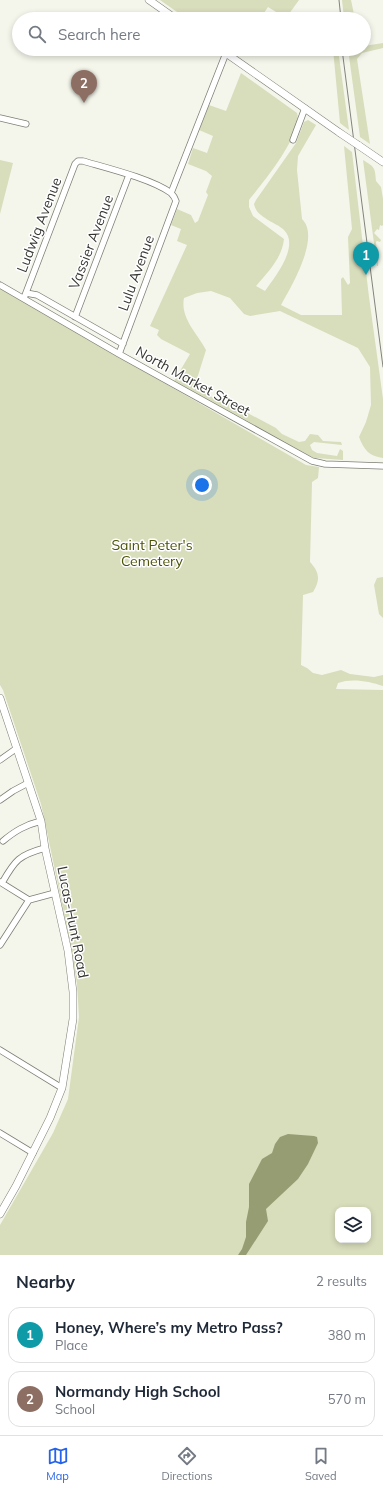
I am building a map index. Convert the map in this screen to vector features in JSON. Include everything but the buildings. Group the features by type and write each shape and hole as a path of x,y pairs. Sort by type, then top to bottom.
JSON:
{"main road":[{"path":"149,0 166,12"},
{"path":"230,56 383,162"},
{"name":"Lucas-Hunt Road","path":"0,698 41,822 45,848 68,951 73,992 73,1019 62,1088 50,1118 33,1153 0,1214"}],"street":[{"path":"129,175 171,193 221,56"},
{"path":"293,140 305,108"},
{"path":"0,118 26,124"},
{"name":"Ludwig Avenue","path":"25,296 75,164 78,161 83,161 129,175"},
{"name":"Vassier Avenue","path":"75,317 129,175"},
{"name":"Lulu Avenue","path":"119,354 176,201 171,193"},
{"name":"North Market Street","path":"0,285 25,296 119,354 312,461 325,464 383,466"},
{"path":"25,296 37,295 123,344"},
{"path":"0,760 17,748"},
{"path":"0,800 28,783"},
{"path":"4,841 15,831 30,824 41,822"},
{"path":"29,900 1,882 19,858 29,852 45,848"},
{"path":"0,945 29,900 55,893"},
{"path":"0,1050 62,1088"},
{"path":"0,1133 33,1153"}],"green space":[{"path":"160,0 299,0 290,12 276,12 268,7 265,12 177,12"},
{"path":"342,0 351,0 354,12 343,12"},
{"path":"383,43 383,48 371,51 371,45"},
{"path":"334,56 339,56 349,130 340,123"},
{"path":"349,56 360,56 357,59 370,144 360,137"},
{"path":"241,73 297,113 297,122 294,133 288,145 272,171 249,200 249,207 253,216 284,239 283,246 277,259 270,270 256,286 265,291 280,270 288,253 289,244 288,237 284,230 259,214 254,204 296,143 304,122 308,120 316,125 298,156 297,170 302,219 307,227 308,238 306,249 297,275 281,305 301,315 342,315 341,279 343,277 348,285 350,283 348,237 352,229 344,146 352,152 383,399 383,458 374,456 368,452 359,437 366,422 371,405 370,367 358,348 280,311 250,316 244,314 230,298 211,291 197,293 184,298 184,312 190,325 206,350 195,385 219,402 227,402 276,428 282,434 299,442 305,441 310,434 318,435 323,441 341,442 342,445 314,442 310,445 312,450 317,453 337,456 340,449 343,451 343,460 315,458 306,455 174,381 190,354 161,339 157,335 159,330 150,326 187,245 177,241 181,229 171,225 177,209 191,215 195,223 198,221 208,195 206,192 212,176 206,171 188,164 193,148 207,153 213,136 199,130 209,105 226,111"},
{"path":"0,160 13,163 0,214"},
{"path":"363,160 374,168 376,181 381,187 383,199 383,225 380,225 379,230 377,229 374,233 381,240 380,242 376,242 378,266 377,266"},
{"name":"Saint Peter's Cemetery","path":"0,288 306,465 319,467 318,478 312,482 310,562 317,572 318,579 313,592 303,595 301,665 313,673 322,675 341,670 350,674 374,677 383,675 383,686 354,680 338,683 336,689 383,690 383,1255 0,1255 0,1225 53,1133 68,1099 79,1017 77,984 71,948 41,804 3,690 0,685"},
{"path":"383,577 383,618 379,614 374,585 377,578"}],"shaded area":[{"path":"288,1134 314,1136 317,1137 318,1143 308,1164 298,1179 266,1209 268,1221 246,1255 238,1255 242,1249 246,1237 246,1222 249,1207 249,1184 262,1159 272,1153 275,1144 280,1137"}],"tram line":[{"path":"339,0 340,12"},
{"path":"343,56 383,367"}],"place":[{"name":"Normandy High School","path":"84,103"},
{"name":"Honey, Where’s my Metro Pass?","path":"366,275"}]}
